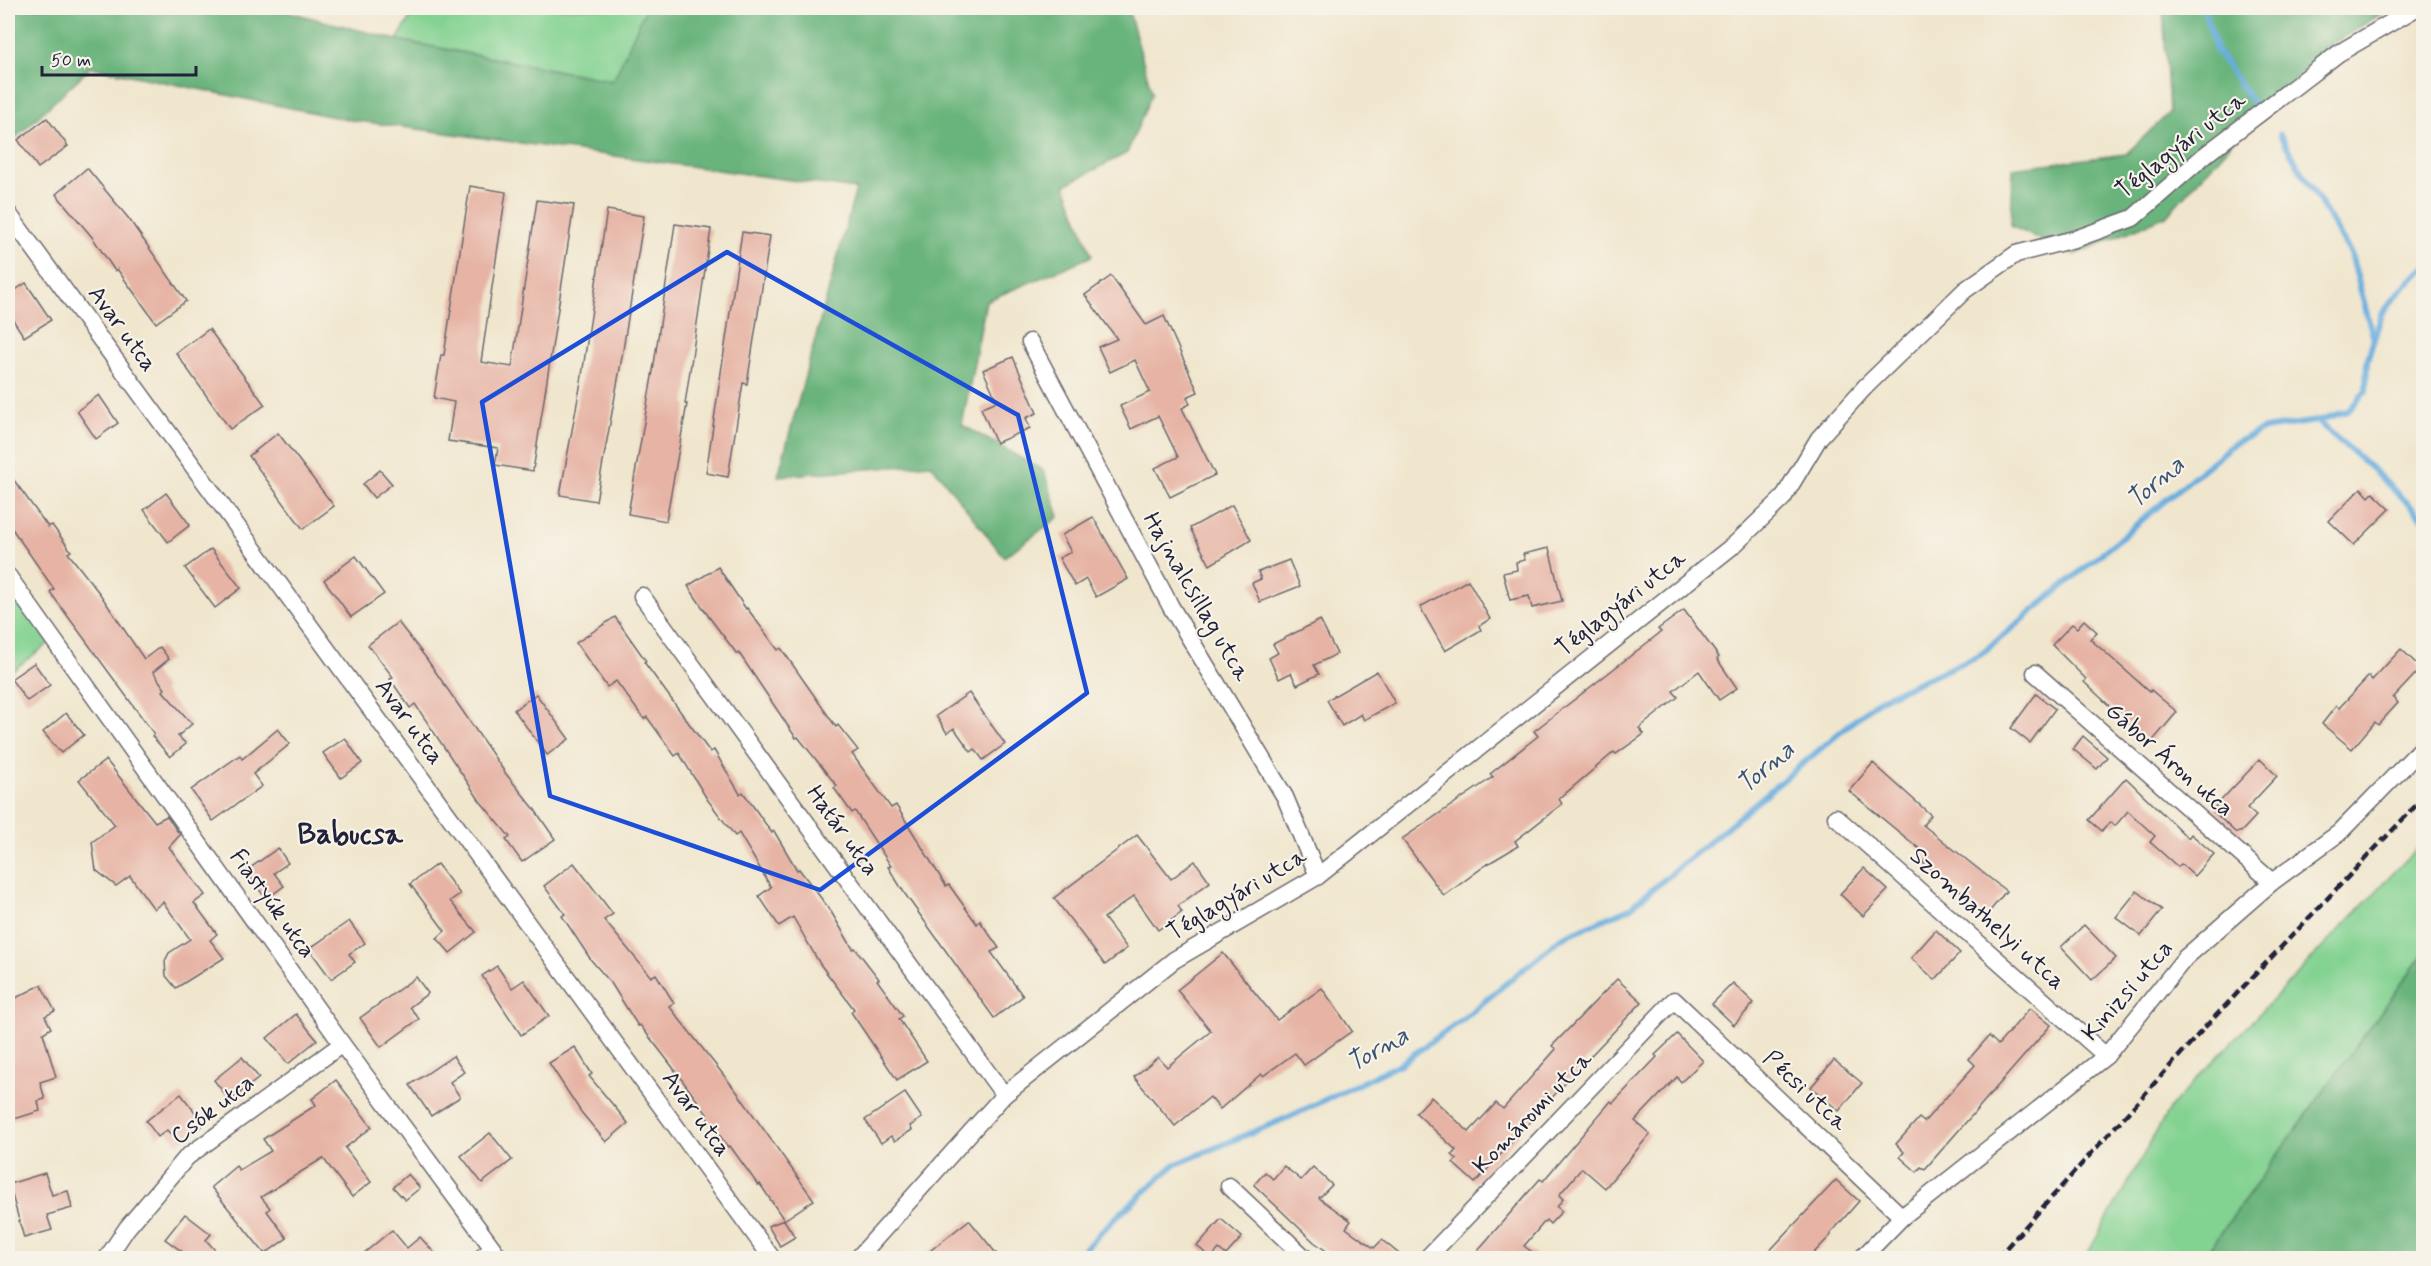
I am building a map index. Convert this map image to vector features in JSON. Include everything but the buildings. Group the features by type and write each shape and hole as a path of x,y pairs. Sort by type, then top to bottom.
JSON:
{"street":[{"name":"Téglagyári utca","path":"858,1258 1004,1095 1174,960 1318,876 1735,544 1783,498 1819,438 1865,387 1965,290 2016,254 2078,238 2133,218 2205,155 2339,53 2416,8"},
{"name":"Avar utca","path":"8,213 772,1258"},
{"name":"Hajnalcsillag utca","path":"1030,342 1171,607 1285,797 1318,876"},
{"name":"Fiastyúk utca","path":"8,576 491,1255"},
{"name":"Határ utca","path":"642,596 1004,1095"},
{"name":"Gábor Áron utca","path":"2035,673 2272,882"},
{"name":"Kinizsi utca","path":"1862,1258 1902,1216 2106,1056 2186,958 2272,882 2339,833 2424,746"},
{"name":"Szombathelyi utca","path":"1836,817 2106,1056"},
{"name":"Pécsi utca","path":"1674,1000 1902,1216"},
{"name":"Komáromi utca","path":"1426,1258 1674,1000"},
{"name":"Csók utca","path":"107,1258 127,1228 187,1157 342,1044"},
{"path":"1228,1186 1305,1258"}],"highlighted area":[{"path":"727,252 1018,415 1087,693 820,890 550,796 482,402"}],"green space":[{"path":"8,8 274,8 397,40 613,81 646,8 1128,8 1152,93 1127,153 1065,185 1092,256 986,301 962,425 1044,471 1059,517 1004,557 931,464 778,476 856,189 344,119 91,67 8,145"},
{"path":"416,8 646,8 614,81 397,40"},
{"path":"2163,8 2391,8 2328,46 2233,142 2166,216 2074,255 2011,226 2013,168 2126,154 2169,113"},
{"path":"8,581 52,641 8,674"},
{"path":"2423,842 2423,954 2203,1258 2085,1258 2171,1106"},
{"path":"2423,954 2423,1258 2203,1258"}],"waterway":[{"path":"2204,8 2216,50 2253,103"},
{"path":"2280,135 2351,254 2374,340"},
{"name":"Torna","path":"1076,1258 1111,1222 1174,1165 1289,1117 1400,1064 1463,1019 1561,938 1630,908 1880,699 1980,655 2233,444 2264,429 2317,421 2348,411 2366,391 2367,361 2382,314 2406,284 2424,269"},
{"path":"2317,421 2371,468 2424,519"}],"railway":[{"path":"1997,1258 2206,1026 2424,797"}],"district":[{"name":"Babucsa","path":"350,834"}]}
